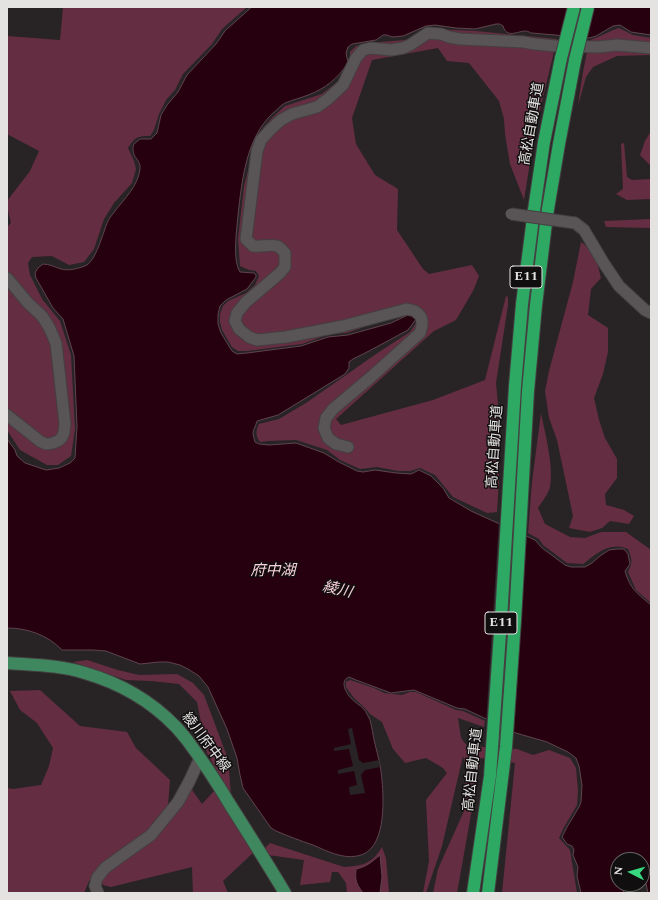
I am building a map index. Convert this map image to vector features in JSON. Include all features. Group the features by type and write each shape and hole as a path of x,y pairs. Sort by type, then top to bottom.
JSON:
{"highway":[{"name":"高松自動車道","path":"473,891 490,776 515,386 523,296 544,142 561,58 574,7"},
{"name":"高松自動車道","path":"488,893 506,747 528,391 536,305 559,144 575,60 588,7"},
{"path":"495,893 503,776"}],"main road":[{"name":"綾川府中線","path":"7,663 31,664 83,672 116,684 146,701 160,712 176,726 200,758 260,851 285,893"}],"street":[{"path":"348,447 336,444 328,438 324,428 326,418 333,409 420,333 423,326 421,318 416,311 406,310 343,326 286,337 257,340 248,337 239,329 235,321 237,312 285,267 285,253 278,246 253,246 246,239 257,151 261,140 281,120 292,114 317,107 328,99 343,85 356,58 363,50 371,48 390,50 403,48 428,33 442,34 460,39 524,42 556,46 599,47 617,45 651,48"},
{"path":"511,214 575,223 584,230 603,262 620,286 645,310 651,313"},
{"path":"7,278 42,316 56,343 65,424 62,437 53,443 48,444 41,442 7,415"},
{"path":"98,893 95,886 97,878 105,868 151,835 178,802 200,758"}],"shaded area":[{"path":"63,7 247,7 222,29 212,44 183,74 175,90 166,100 159,114 154,130 150,136 142,136 137,138 128,148 136,169 132,183 114,203 104,219 94,249 84,262 69,265 52,256 32,257 28,263 30,275 42,299 60,321 71,355 75,429 71,456 58,465 47,465 20,450 7,430 7,227 11,223 7,201 30,171 39,151 7,134 7,36 60,40"},
{"path":"619,28 633,35 651,38 651,55 617,56 593,67 586,77 578,106 584,65 590,40"},
{"path":"433,29 476,31 557,39 535,131 524,200 510,164 504,119 499,101 469,63 447,61 438,48 372,60 352,118 356,144 375,175 398,189 397,230 423,269 429,274 472,265 479,276 473,291 456,320 434,331 336,419 341,425 433,400 485,380 506,296 508,297 496,383 500,426 497,512 487,513 453,497 435,475 420,468 410,471 398,471 377,467 360,469 340,460 327,450 296,440 260,442 257,437 259,424 279,419 306,403 410,332 422,314 406,312 347,333 330,334 302,344 247,351 238,351 232,347 222,330 220,322 220,314 223,306 228,301 246,293 255,285 259,276 256,271 240,266 238,239 244,186 255,144 263,128 285,106 322,94 341,79 350,62 350,52 356,46 405,40"},
{"path":"651,131 651,166 640,155 645,141"},
{"path":"624,143 627,177 632,180 651,179 651,199 627,200 616,194 623,189 621,144"},
{"path":"651,219 651,228 606,227 604,221"},
{"path":"581,242 590,249 598,266 601,278 591,289 588,315 608,328 608,352 603,374 594,398 605,438 617,459 617,478 605,494 606,505 624,510 634,516 629,524 610,521 602,528 590,532 569,528 573,516 557,440 549,418 545,391 573,282"},
{"path":"541,413 551,469 550,487 547,495 538,508 545,524 570,537 585,538 601,532 626,532 651,550 651,603 636,590 628,572 631,566 631,560 628,549 615,546 610,547 599,552 583,564 567,563 543,545 539,539 528,533 532,482"},
{"path":"87,660 139,675 177,674 193,683 204,695 228,759 231,795 207,753 197,702 179,684 126,680 73,662"},
{"path":"350,680 384,693 402,695 410,692 416,692 485,721 484,727 458,718 461,738 467,746 517,749 533,755 549,750 570,758 576,768 578,791 577,805 559,838 570,850 577,893 502,893 515,763 481,758 457,893 433,893 438,869 464,811 466,767 463,756 442,846 426,893 423,893 429,861 426,800 447,773 443,768 426,758 405,763 393,749 382,722 370,714 354,698 346,687 346,682"},
{"path":"40,690 80,726 127,732 136,748 170,780 168,805 146,832 103,862 89,881 84,893 7,893 7,788 13,789 41,785 49,766 53,748 37,723 20,710 10,691"},
{"path":"190,787 202,804 215,790 254,852 223,881 228,893 193,893 192,867 111,887 103,885 100,880 108,869 155,837"},
{"path":"270,843 344,867 361,865 370,861 382,847 386,858 389,893 380,893 382,877 380,856 363,868 358,886 363,893 347,893 346,883 338,872 332,872 330,882 300,885 304,860 268,855 264,849"}],"water":[{"name":"府中湖","path":"252,7 651,7 651,35 631,32 620,25 613,26 596,36 589,38 532,33 526,31 510,33 507,32 500,24 475,29 435,25 426,26 403,36 392,37 383,35 376,40 352,44 348,47 346,53 348,63 340,73 314,93 288,102 273,113 264,123 251,147 241,188 236,260 240,272 254,273 256,277 247,289 226,300 220,306 218,324 221,333 232,351 237,354 301,346 328,337 348,335 391,323 412,313 419,315 408,330 349,362 349,368 345,374 278,415 257,421 253,431 255,442 269,445 296,443 324,453 357,471 363,472 375,470 411,474 419,470 431,476 443,488 449,498 471,511 535,540 542,548 565,565 571,567 585,567 609,550 624,549 628,554 630,564 625,571 629,582 638,594 651,605 651,893 648,892 650,892 650,852 610,852 610,892 623,893 581,893 577,876 578,867 573,855 574,850 572,846 567,844 562,837 581,802 582,785 579,766 576,758 568,752 547,742 516,733 465,709 457,708 414,690 391,693 349,677 346,679 344,684 345,689 348,695 364,709 371,723 382,775 383,813 378,836 373,846 366,852 357,856 351,857 340,855 285,835 271,828 243,788 237,758 227,729 208,687 199,676 180,665 168,662 140,664 106,651 62,650 50,640 37,633 22,629 7,628 7,439 15,450 17,456 25,463 46,470 59,468 70,463 75,458 77,426 74,356 63,319 53,308 36,278 35,273 43,264 48,264 67,270 85,266 93,259 109,220 137,181 140,166 133,153 134,144 140,139 151,139 157,133 161,115 178,92 187,75 216,44 225,31"},
{"path":"380,855 382,877 380,893 363,893 356,882 356,869 369,864"}],"pier":[{"path":"499,521 527,534 514,734 486,722"},
{"path":"352,728 359,760 363,763 379,760 380,767 365,770 361,775 365,793 350,795 349,787 357,785 354,771 338,774 338,770 353,766 349,749 334,751 334,748 351,744 348,729"}],"water label":[{"name":"綾川","path":"337,591"}]}
